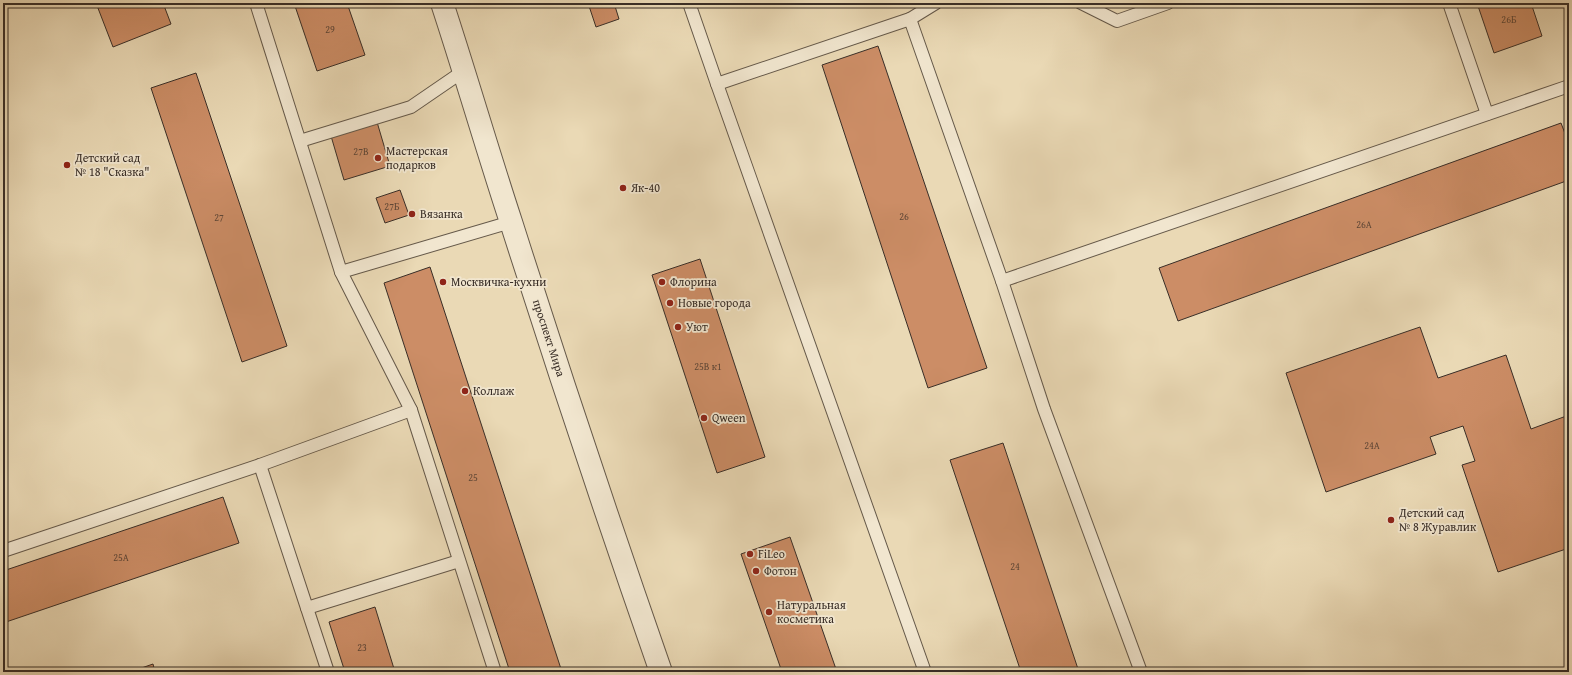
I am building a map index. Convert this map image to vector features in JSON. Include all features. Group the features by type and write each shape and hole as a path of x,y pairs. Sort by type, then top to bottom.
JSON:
{"street":[{"name":"проспект Мира","path":"442,3 465,70 511,222 622,560 661,672"}],"lane":[{"path":"256,3 341,272 411,410 495,672"},
{"path":"689,3 925,672"},
{"path":"717,84 910,19 936,3"},
{"path":"1081,3 1117,21 1168,3"},
{"path":"1449,3 1487,114"},
{"path":"910,19 1002,281 1044,409 1141,672"},
{"path":"300,141 411,107 465,70"},
{"path":"1002,281 1569,86"},
{"path":"341,272 511,222"},
{"path":"3,551 260,465 411,410"},
{"path":"260,465 328,672"},
{"path":"307,608 459,561"}],"building":[{"path":"96,3 163,3 171,24 113,47"},
{"path":"294,3 347,3 365,55 317,71"},
{"path":"588,3 614,3 619,19 596,27"},
{"path":"1477,3 1531,3 1542,36 1494,53"},
{"path":"878,46 987,368 928,388 822,65"},
{"path":"196,73 287,346 242,362 151,88"},
{"path":"377,122 390,166 344,180 331,136"},
{"path":"1561,123 1569,144 1569,180 1178,321 1159,268"},
{"path":"400,190 409,215 385,223 376,198"},
{"path":"700,259 765,457 717,473 652,275"},
{"path":"430,267 562,672 510,672 384,283"},
{"path":"1420,327 1438,378 1506,355 1531,429 1569,415 1569,548 1498,572 1462,465 1475,461 1463,426 1430,437 1436,454 1326,492 1286,373"},
{"path":"1003,443 1079,672 1021,672 950,460"},
{"path":"223,497 239,543 3,623 3,571"},
{"path":"790,537 837,672 782,672 741,554"},
{"path":"375,607 395,672 345,672 329,622"},
{"path":"153,664 155,672 130,672"}],"place":[{"name":"Мастерская подарков","path":"378,158"},
{"name":"Детский сад № 18 \"Сказка\"","path":"67,165"},
{"name":"Як-40","path":"623,188"},
{"name":"Вязанка","path":"412,214"},
{"name":"Москвичка-кухни","path":"443,282"},
{"name":"Флорина","path":"662,282"},
{"name":"Новые города","path":"670,303"},
{"name":"Уют","path":"678,327"},
{"name":"Коллаж","path":"465,391"},
{"name":"Qween","path":"704,418"},
{"name":"Детский сад № 8 Журавлик","path":"1391,520"},
{"name":"FiLeo","path":"750,554"},
{"name":"Фотон","path":"756,571"},
{"name":"Натуральная косметика","path":"769,612"}]}
